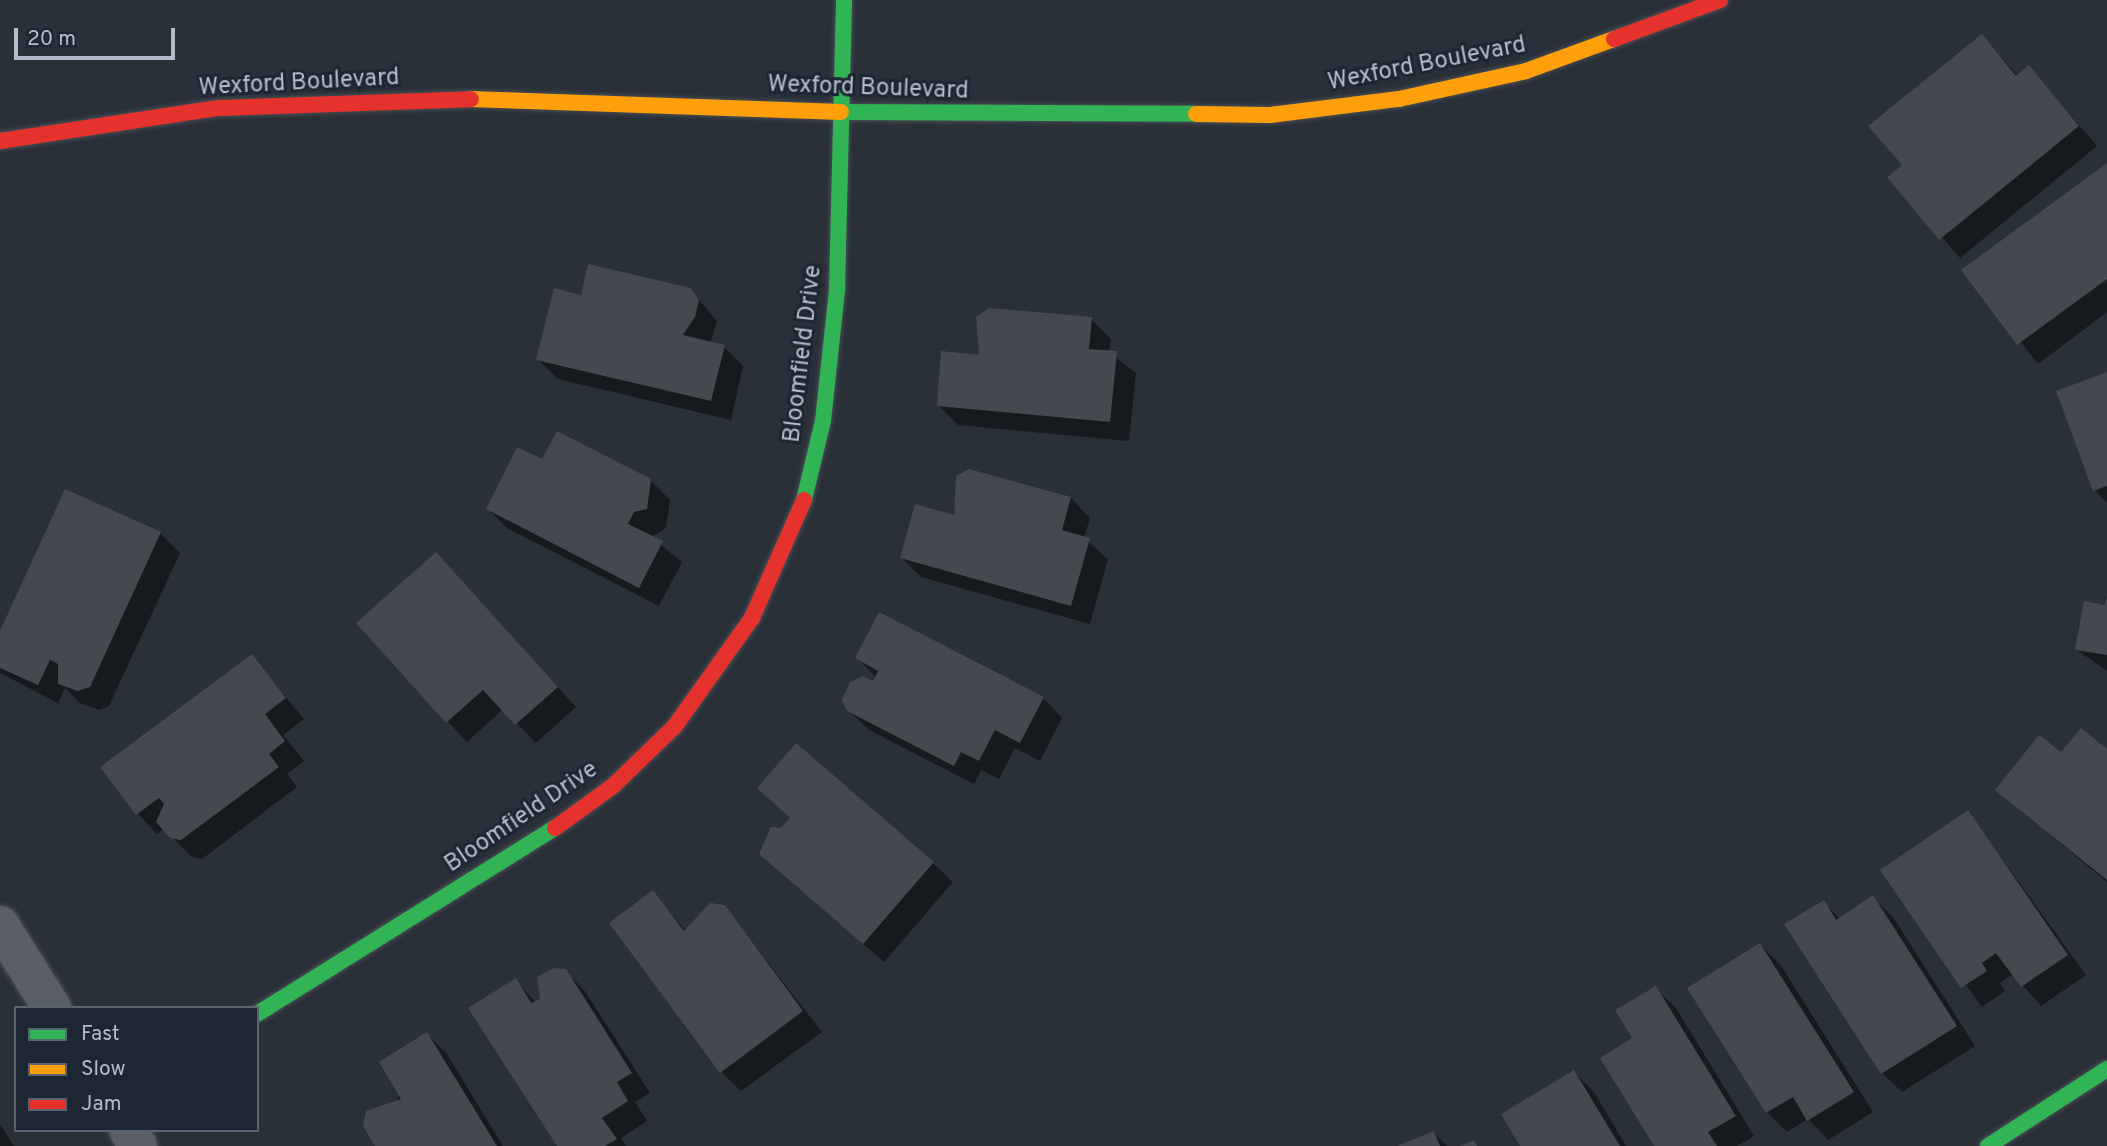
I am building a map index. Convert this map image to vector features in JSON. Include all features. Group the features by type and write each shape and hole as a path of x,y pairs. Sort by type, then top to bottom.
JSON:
{"street":[{"name":"Bloomfield Drive","path":"259,1013 543,836 613,786 675,726 729,657 772,583 803,506 823,421 837,289 844,0"},
{"name":"Wexford Boulevard","path":"0,141 219,108 521,97 841,112 1141,119 1270,115 1399,99 1525,71 1720,0"},
{"path":"0,925 51,1006"},
{"path":"1988,1146 2107,1069"}],"building":[{"path":"1982,34 2016,76 2029,65 2079,126 1939,240 1887,177 1902,165 1868,126"},
{"path":"2107,163 2107,279 2017,345 1961,270"},
{"path":"588,264 691,288 699,300 695,317 683,335 725,345 711,401 536,360 554,288 581,295"},
{"path":"989,308 1092,317 1089,349 1117,351 1110,422 937,406 941,351 979,355 976,317"},
{"path":"2107,372 2107,486 2093,491 2056,391"},
{"path":"557,431 651,479 647,509 634,512 628,524 663,541 639,588 486,509 517,447 542,459"},
{"path":"969,469 1071,497 1062,530 1090,538 1071,606 900,558 915,504 954,515 956,476"},
{"path":"65,489 161,532 90,687 78,691 58,684 58,664 50,660 38,685 0,668 0,631"},
{"path":"436,552 558,687 515,725 483,690 446,723 356,623"},
{"path":"2107,597 2107,655 2075,650 2084,601 2104,605"},
{"path":"879,612 1044,697 1020,743 995,730 979,761 961,752 954,766 847,711 842,700 850,682 863,676 873,681 878,671 855,658"},
{"path":"252,654 286,698 265,714 285,741 269,754 279,767 181,840 170,838 156,822 164,804 159,798 136,815 100,767"},
{"path":"2081,728 2107,749 2107,880 1995,790 2039,735 2061,752"},
{"path":"796,743 934,862 863,944 759,854 771,827 781,828 790,818 757,788"},
{"path":"1968,810 2068,955 2021,987 1996,953 1982,963 1987,971 1961,988 1880,870"},
{"path":"653,890 684,931 710,903 725,905 803,1011 720,1073 609,923"},
{"path":"1873,895 1957,1026 1881,1074 1784,924 1824,900 1836,920"},
{"path":"1760,943 1854,1092 1807,1121 1793,1097 1766,1113 1687,988"},
{"path":"554,968 566,969 632,1073 617,1082 628,1101 602,1118 617,1139 605,1146 557,1146 468,1008 516,978 531,1003 540,999 537,977"},
{"path":"1656,986 1736,1116 1708,1132 1717,1146 1654,1146 1600,1058 1632,1038 1615,1010"},
{"path":"427,1032 497,1146 375,1146 363,1126 366,1111 401,1099 379,1062"},
{"path":"1574,1070 1620,1146 1520,1146 1501,1114"},
{"path":"1434,1131 1440,1146 1397,1146"},
{"path":"1474,1140 1477,1146 1459,1146"}],"traffic: fast":[{"path":"804,500 823,421 837,289 844,0"},
{"path":"841,112 1196,114"},
{"path":"259,1013 555,828"},
{"path":"1988,1146 2107,1069"}],"traffic: slow":[{"path":"1196,114 1270,115 1399,99 1526,71 1614,39"},
{"path":"471,99 841,112"}],"traffic: jam":[{"path":"1614,39 1720,0"},
{"path":"0,141 219,108 471,99"},
{"path":"555,828 613,786 675,726 752,618 804,500"}]}
